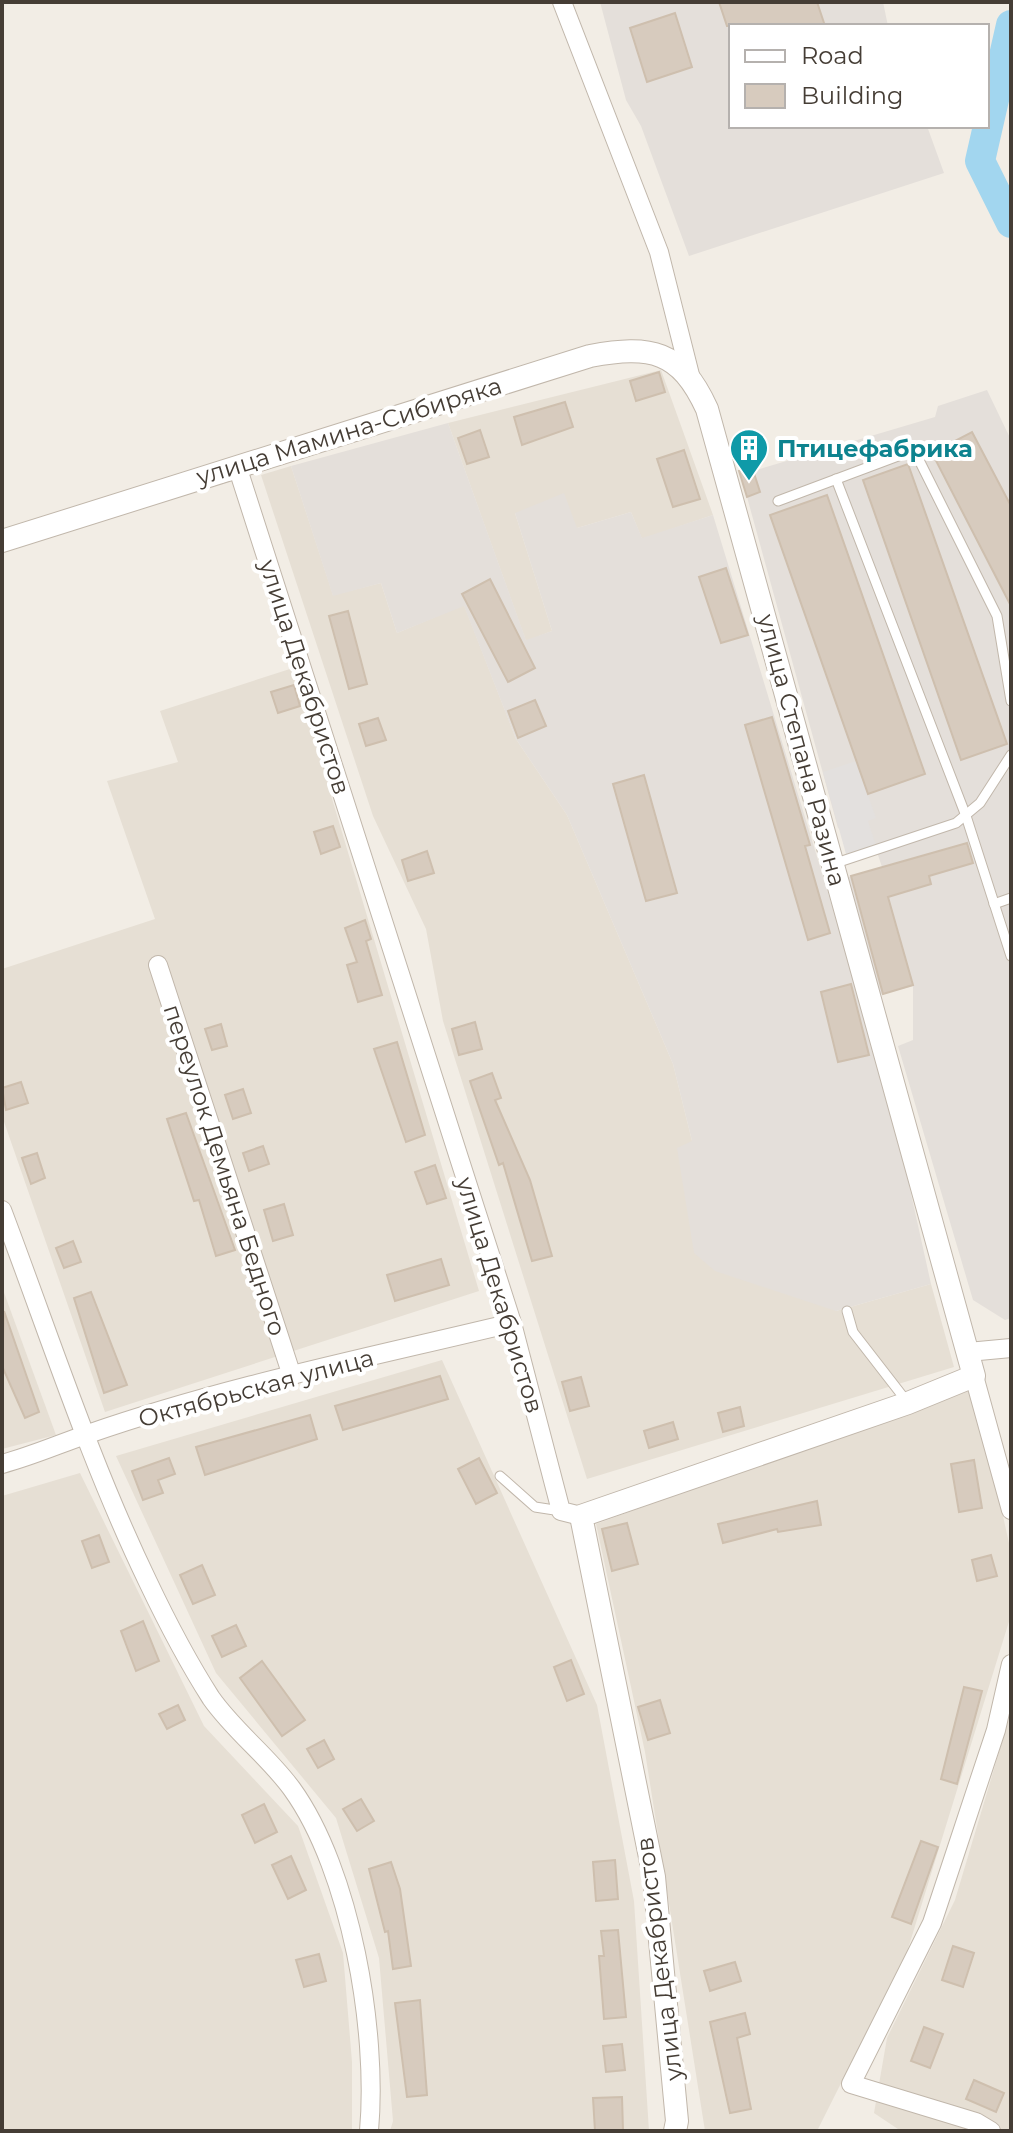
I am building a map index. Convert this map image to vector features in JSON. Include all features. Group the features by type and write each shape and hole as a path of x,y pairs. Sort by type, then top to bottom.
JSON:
{"street":[{"name":"улица Степана Разина","path":"562,2 659,252 691,379 715,432 1011,1510"},
{"name":"улица Мамина-Сибиряка","path":"2,541 600,354 625,350 655,353 669,358 691,379"},
{"name":"улица Декабристов","path":"237,466 571,1514 654,1877 677,2121 675,2131"},
{"name":"переулок Демьяна Бедного","path":"158,965 292,1376"},
{"path":"2,1210 101,1478 149,1584 212,1699 292,1788 334,1870 358,1962 368,2051 369,2131"},
{"name":"Октябрьская улица","path":"2,1464 46,1452 87,1434 292,1376 512,1323"},
{"path":"968,1352 1011,1348"},
{"path":"571,1514 908,1403 974,1376"},
{"path":"991,2131 976,2122 851,2084 932,1923 996,1730 1011,1664"}],"lane":[{"path":"778,501 914,450 994,609 1011,701"},
{"path":"836,479 966,816 1011,956"},
{"path":"833,864 942,830 966,816 980,803 1011,755"},
{"path":"994,904 1011,898"},
{"path":"847,1311 853,1332 908,1403"},
{"path":"500,1476 535,1507 571,1514"}],"shaded area":[{"path":"600,2 883,2 888,24 729,24 729,128 928,128 944,173 689,256 641,126 626,100"},
{"path":"661,370 713,515 642,539 631,512 577,528 515,513 552,631 526,641 448,423"},
{"path":"987,390 1011,440 1011,1318 1005,1320 973,1300 898,1046 913,1040 913,986 879,995 845,878 882,867 877,852 838,828 747,497 760,492 753,471 935,417 938,406"},
{"path":"448,423 526,640 552,631 515,513 564,493 577,528 631,512 642,538 713,515 888,1090 931,1284 836,1311 715,1271 694,1253 677,1148 692,1141 673,1064 567,815 516,739 464,606 397,633 381,583 333,596 291,466"},
{"path":"291,466 333,595 381,583 397,633 464,605 516,739 567,815 673,1064 692,1141 836,1311 931,1284 954,1367 587,1479 443,1021 426,929 373,816 261,475"},
{"path":"293,668 479,1291 105,1412 2,1116 2,969 155,919 107,781 178,762 160,711"},
{"path":"856,761 876,818 868,821 876,846 846,854 823,772"},
{"path":"2,1287 56,1435 2,1449"},
{"path":"442,1360 597,1705 634,1901 649,2131 390,2131 393,2121 379,1958 336,1818 216,1673 116,1456"},
{"path":"974,1386 1011,1552 1011,1615 907,1952 817,2131 705,2131 645,1752 596,1524"},
{"path":"80,1473 204,1726 298,1826 343,1953 352,2062 352,2131 2,2131 2,1496"},
{"path":"1011,1712 1011,2131 901,2131 874,2113 887,2038 955,1900"}],"building":[{"path":"719,2 817,2 824,24 729,24 727,26"},
{"path":"675,13 692,67 647,82 630,28"},
{"path":"659,372 665,392 636,401 630,381"},
{"path":"565,402 573,427 522,445 514,417"},
{"path":"480,430 489,457 467,464 458,438"},
{"path":"972,432 1011,506 1011,606 932,453"},
{"path":"684,450 700,499 673,507 657,459"},
{"path":"908,464 1007,744 961,760 863,480"},
{"name":"Птицефабрика","path":"752,467 760,492 747,497 739,471"},
{"path":"827,495 925,774 868,794 770,515"},
{"path":"726,568 748,635 721,643 699,577"},
{"path":"490,579 535,668 508,682 462,594"},
{"path":"348,611 367,684 349,689 329,616"},
{"path":"294,685 300,706 278,713 271,692"},
{"path":"535,700 546,726 518,738 508,711"},
{"path":"772,717 810,845 805,846 830,933 808,940 745,725"},
{"path":"378,718 386,740 366,746 359,724"},
{"path":"644,775 677,893 646,901 613,784"},
{"path":"333,826 340,847 321,854 314,832"},
{"path":"967,843 973,863 929,876 931,884 888,897 913,985 883,994 851,876"},
{"path":"427,851 434,873 408,881 402,860"},
{"path":"365,920 371,939 366,941 382,995 358,1002 347,965 357,962 345,928"},
{"path":"851,984 869,1055 838,1062 821,992"},
{"path":"475,1022 482,1049 459,1055 452,1029"},
{"path":"221,1024 227,1046 212,1050 205,1029"},
{"path":"397,1042 425,1135 406,1142 374,1049"},
{"path":"492,1073 501,1098 495,1100 530,1180 552,1256 532,1261 503,1163 499,1165 470,1081"},
{"path":"21,1082 28,1103 6,1110 2,1088"},
{"path":"243,1089 251,1113 233,1119 225,1095"},
{"path":"186,1113 235,1250 216,1256 199,1200 194,1201 167,1119"},
{"path":"263,1146 269,1164 249,1171 243,1153"},
{"path":"37,1153 45,1178 31,1184 22,1158"},
{"path":"435,1165 446,1198 427,1204 415,1172"},
{"path":"284,1204 293,1235 273,1241 264,1210"},
{"path":"73,1241 81,1262 64,1268 56,1248"},
{"path":"441,1259 449,1285 395,1301 387,1275"},
{"path":"91,1292 127,1385 104,1393 74,1298"},
{"path":"4,1311 39,1412 25,1418 2,1366"},
{"path":"440,1376 448,1399 343,1430 335,1406"},
{"path":"581,1377 589,1406 570,1411 562,1382"},
{"path":"740,1407 744,1426 723,1432 718,1413"},
{"path":"310,1415 317,1439 205,1475 196,1447"},
{"path":"673,1422 678,1439 649,1448 644,1431"},
{"path":"169,1458 175,1474 158,1480 163,1493 143,1500 132,1471"},
{"path":"479,1458 497,1493 476,1504 458,1469"},
{"path":"974,1460 982,1508 959,1512 951,1464"},
{"path":"817,1501 821,1525 778,1532 777,1529 723,1543 718,1524"},
{"path":"627,1523 638,1564 612,1571 602,1529"},
{"path":"99,1535 109,1562 92,1568 82,1541"},
{"path":"991,1555 997,1576 977,1581 972,1560"},
{"path":"202,1565 215,1595 193,1604 180,1575"},
{"path":"143,1621 159,1661 136,1671 121,1631"},
{"path":"236,1625 246,1646 222,1657 212,1636"},
{"path":"571,1660 584,1694 567,1701 554,1667"},
{"path":"262,1661 305,1720 282,1736 240,1678"},
{"path":"964,1687 982,1691 957,1784 941,1779"},
{"path":"660,1700 670,1733 648,1740 638,1707"},
{"path":"178,1705 185,1720 167,1729 159,1714"},
{"path":"324,1740 334,1759 318,1768 307,1749"},
{"path":"361,1799 374,1821 357,1831 343,1809"},
{"path":"264,1804 277,1832 255,1843 242,1815"},
{"path":"921,1841 938,1847 911,1924 892,1917"},
{"path":"291,1856 306,1890 288,1899 272,1865"},
{"path":"615,1860 618,1899 596,1901 593,1862"},
{"path":"391,1862 400,1889 411,1966 393,1969 388,1931 385,1932 369,1869"},
{"path":"618,1930 626,2017 604,2019 599,1956 604,1956 601,1931"},
{"path":"953,1946 974,1953 963,1987 942,1980"},
{"path":"319,1954 326,1981 304,1987 296,1960"},
{"path":"735,1962 741,1981 710,1991 704,1971"},
{"path":"420,2000 427,2095 407,2097 395,2003"},
{"path":"745,2013 750,2034 737,2038 751,2109 730,2113 710,2022"},
{"path":"924,2027 943,2034 930,2068 911,2061"},
{"path":"622,2044 625,2070 606,2072 603,2046"},
{"path":"974,2080 1004,2093 996,2112 966,2099"},
{"path":"622,2097 623,2131 595,2131 593,2098"}],"waterway":[{"path":"989,122 1011,25"},
{"path":"988,128 980,161 1011,223"}],"place":[{"name":"Птицефабрика","path":"749,482"}]}
